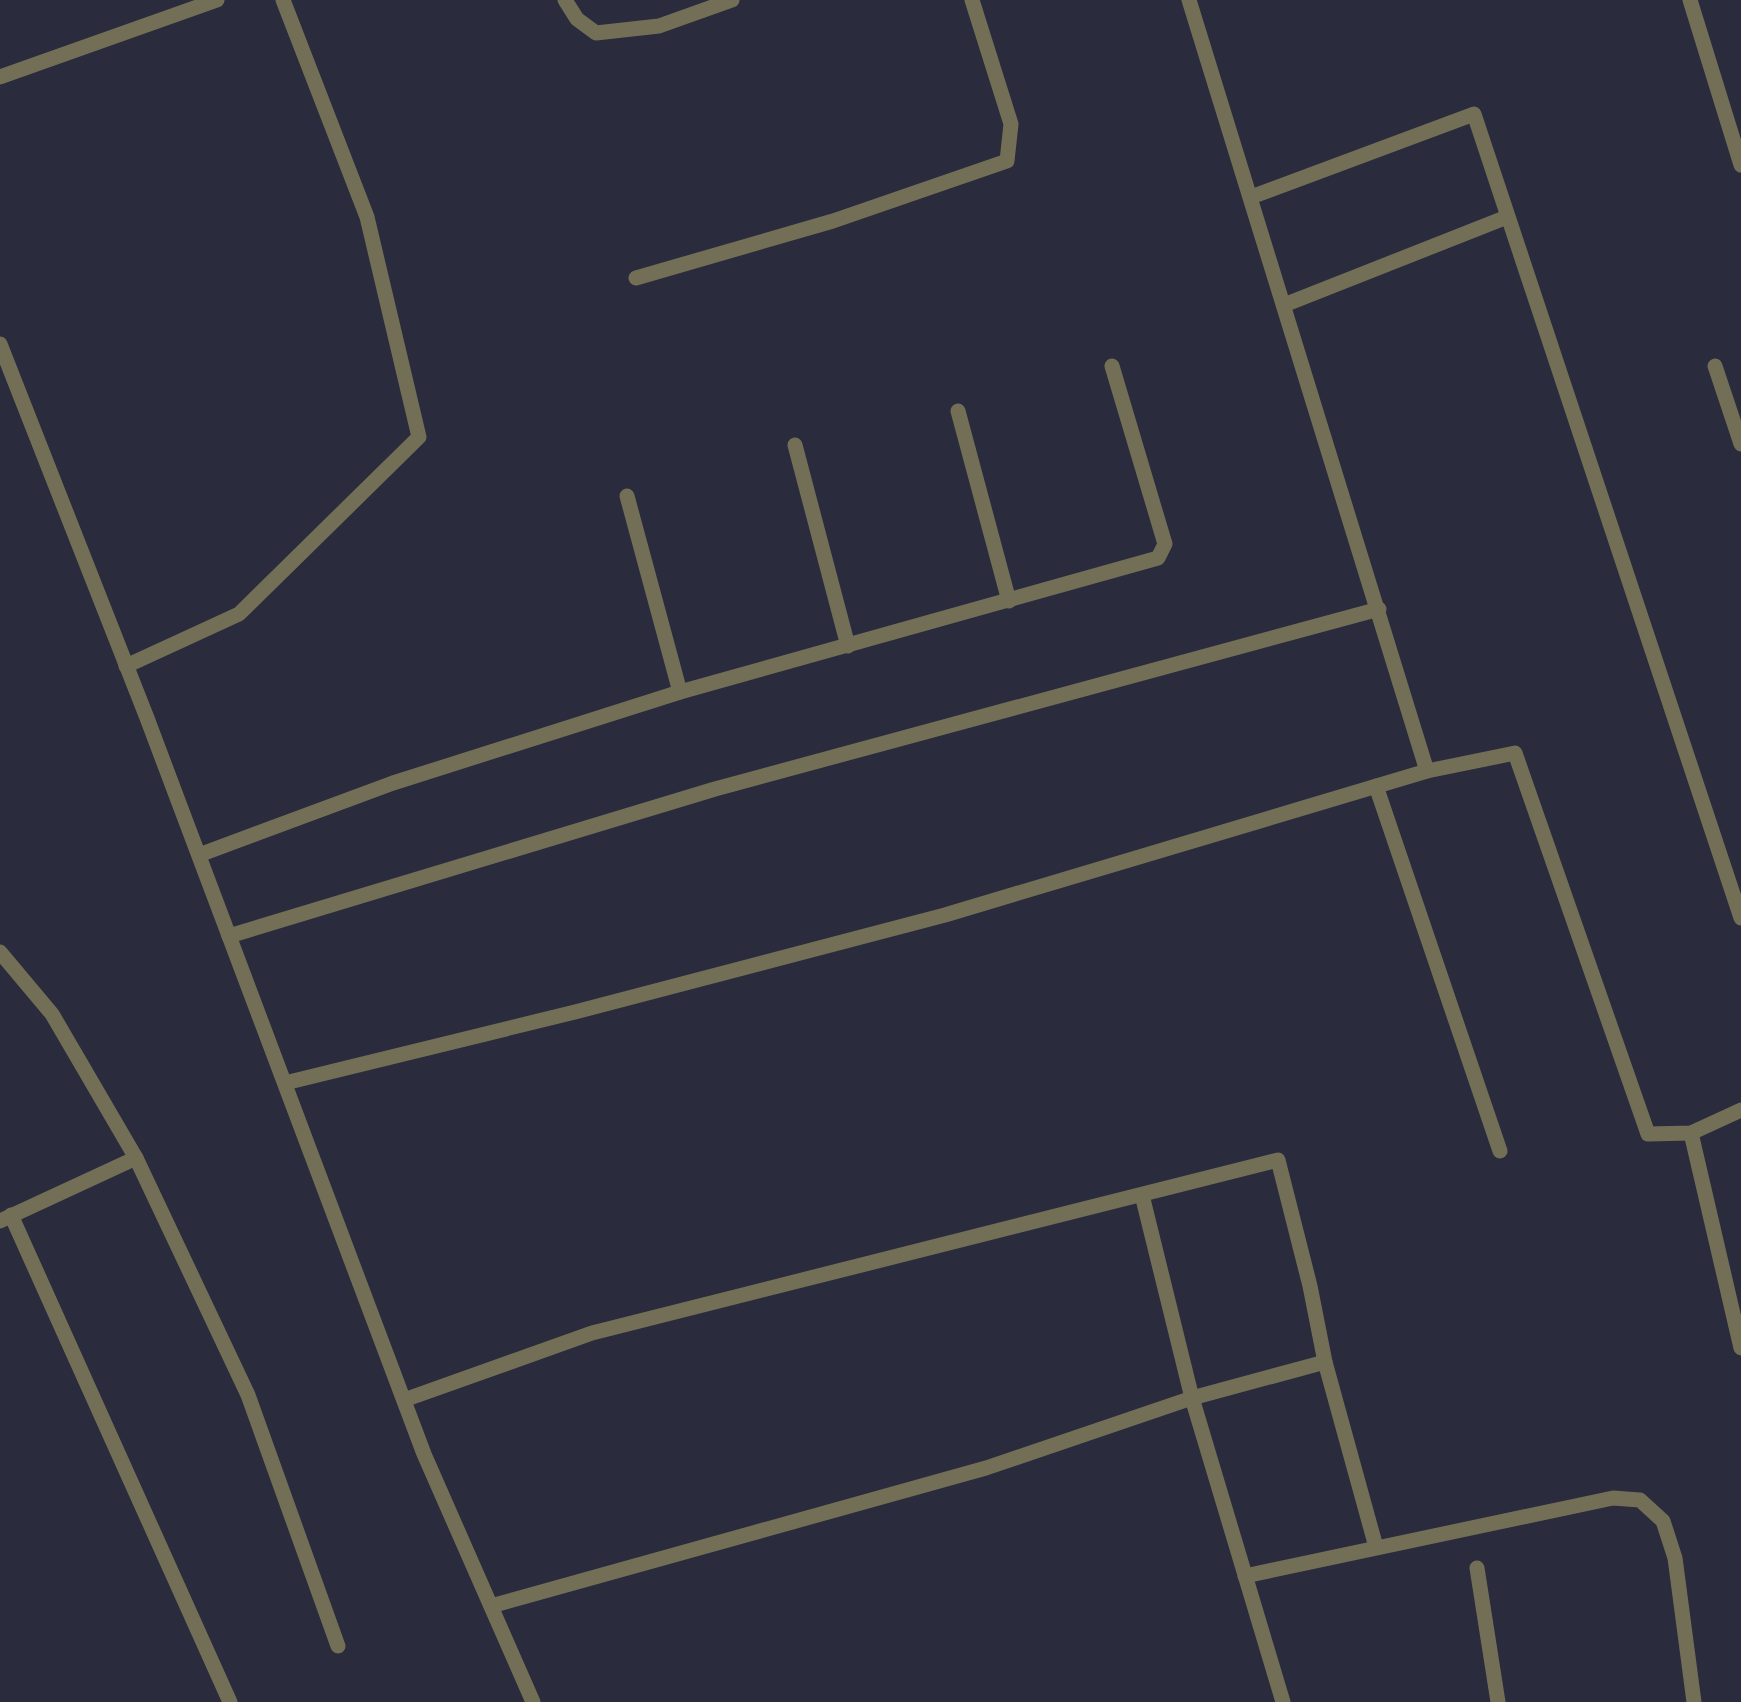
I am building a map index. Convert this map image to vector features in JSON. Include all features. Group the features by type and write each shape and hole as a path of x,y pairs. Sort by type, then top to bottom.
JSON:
{"street":[{"path":"0,77 218,0"},
{"path":"126,666 239,614 419,437 367,217 283,0"},
{"path":"565,0 577,19 596,33 659,26 732,0"},
{"path":"636,278 833,221 1007,161 1011,124 972,0"},
{"path":"1190,0 1427,771"},
{"path":"1690,0 1741,165"},
{"path":"1251,197 1474,114 1741,918"},
{"path":"1284,305 1507,217"},
{"path":"0,344 199,855 424,1454 533,1702"},
{"path":"199,855 393,783 680,692 1148,562 1163,552 1165,544 1112,366"},
{"path":"1715,366 1741,444"},
{"path":"958,411 1009,601"},
{"path":"795,445 848,645"},
{"path":"627,496 680,692"},
{"path":"229,936 715,789 1379,609"},
{"path":"285,1083 575,1012 945,915 1427,771 1515,753 1648,1134 1691,1133 1741,1110"},
{"path":"1376,786 1500,1151"},
{"path":"0,952 52,1014 136,1158 248,1395 338,1646"},
{"path":"1691,1133 1741,1348"},
{"path":"136,1158 6,1218 230,1702"},
{"path":"404,1400 592,1333 1278,1160 1310,1286 1325,1362 1376,1547"},
{"path":"1142,1195 1192,1398 1283,1702"},
{"path":"491,1606 986,1468 1192,1398 1325,1362"},
{"path":"1245,1576 1613,1498 1640,1500 1663,1521 1675,1558 1694,1702"},
{"path":"1476,1568 1498,1702"}]}
